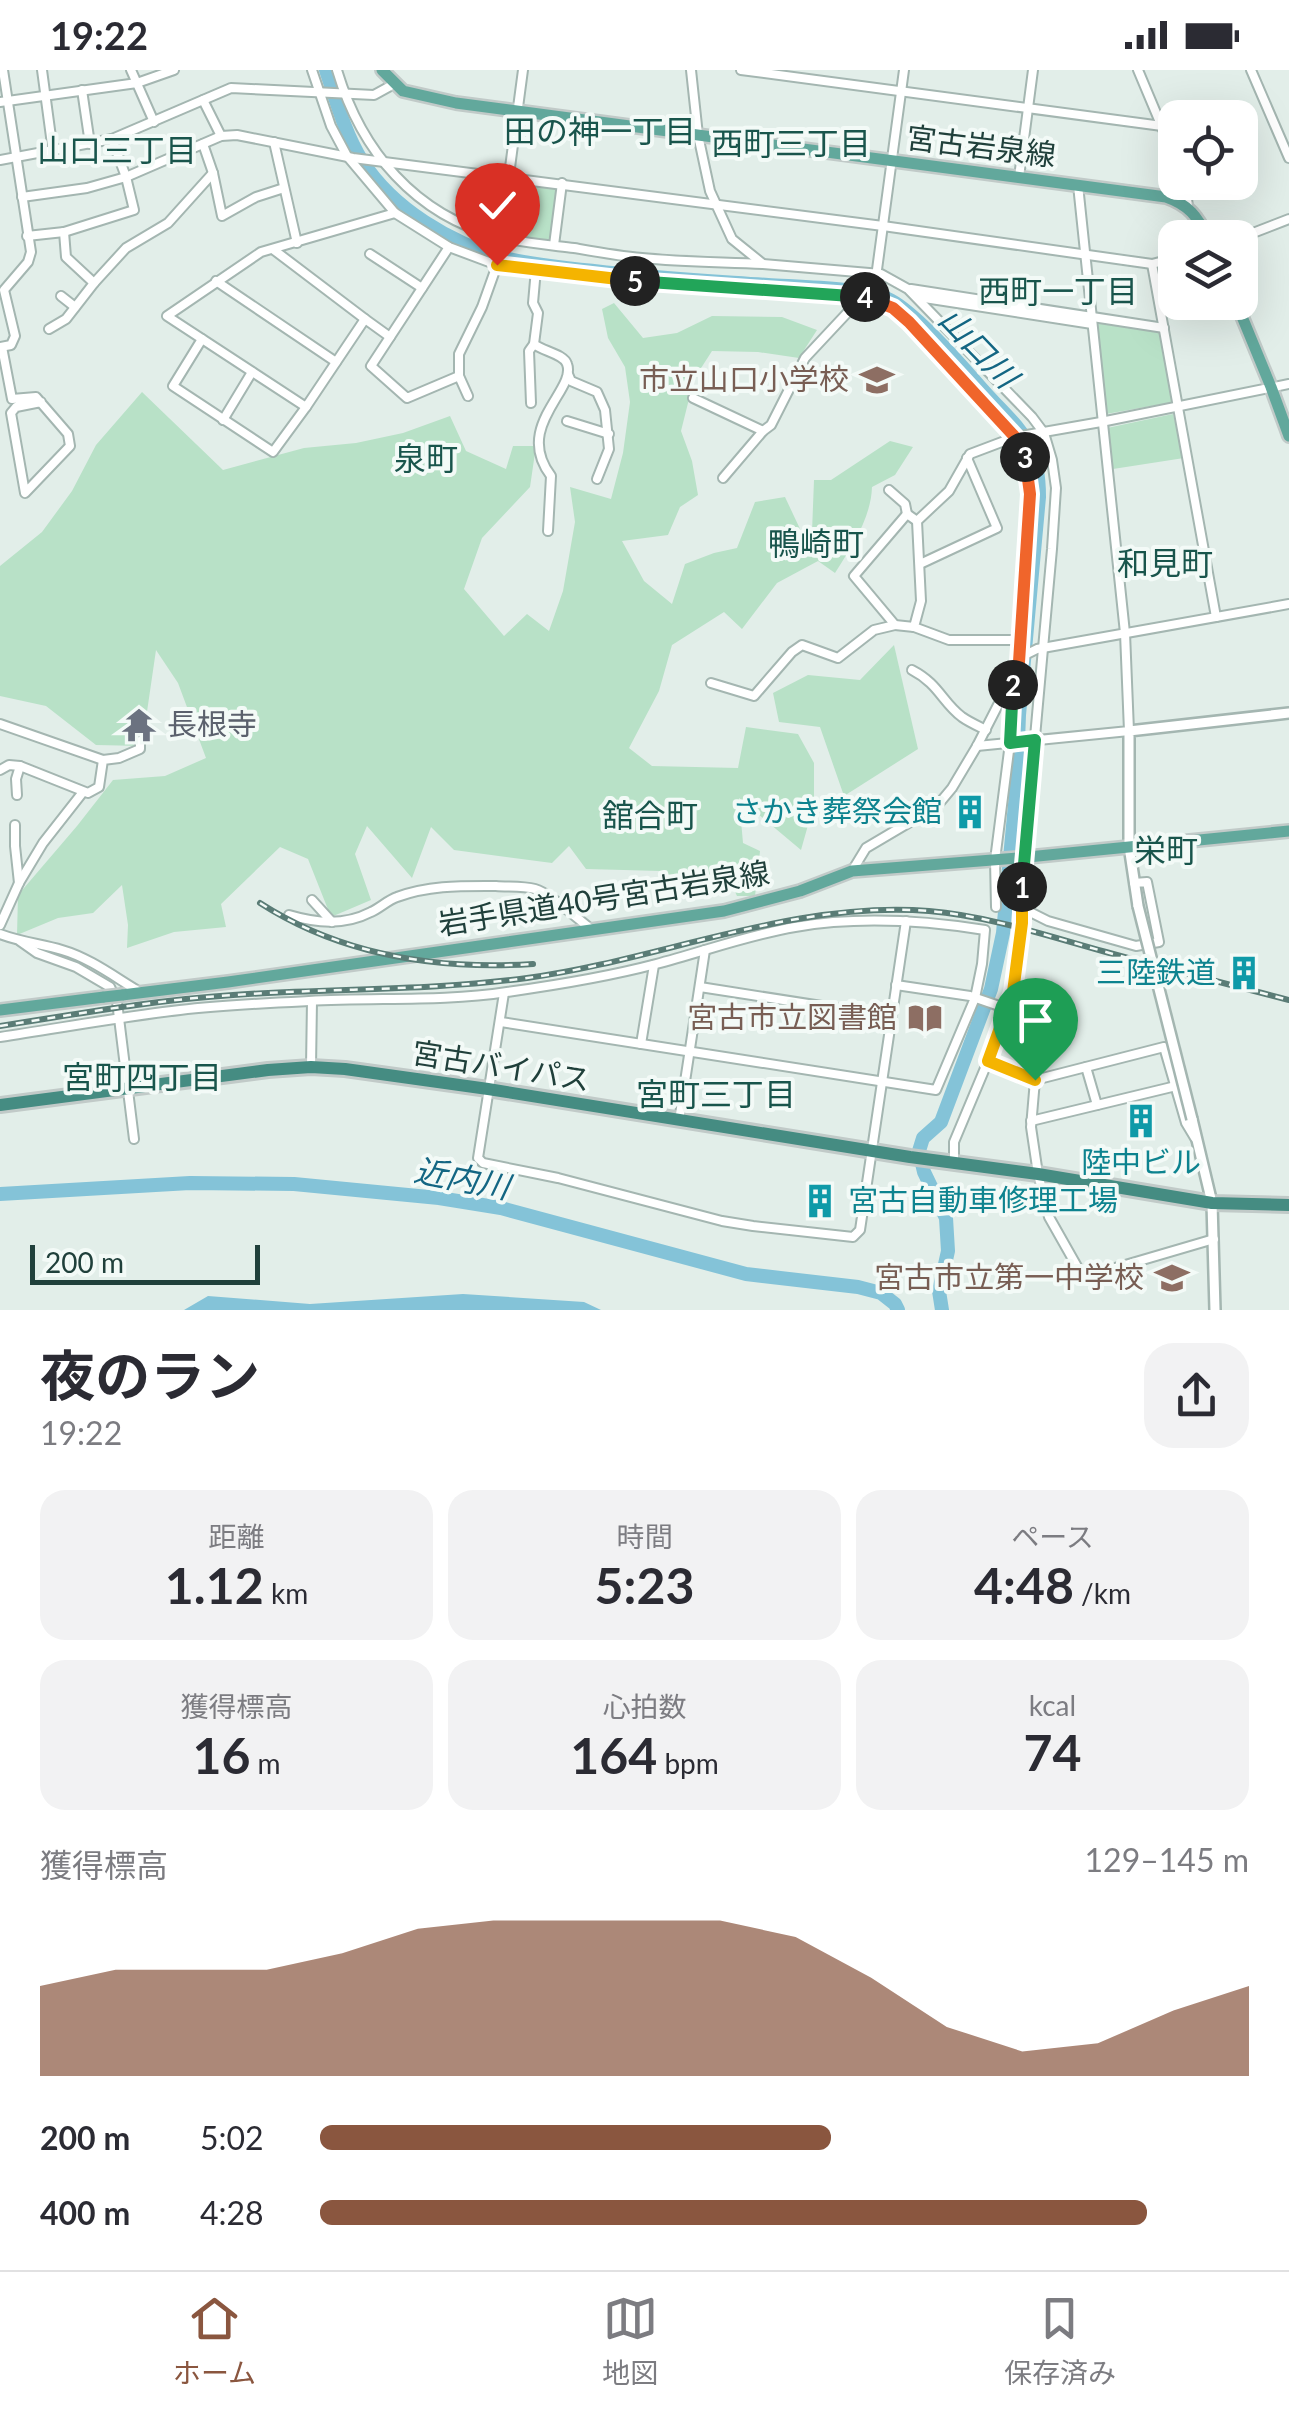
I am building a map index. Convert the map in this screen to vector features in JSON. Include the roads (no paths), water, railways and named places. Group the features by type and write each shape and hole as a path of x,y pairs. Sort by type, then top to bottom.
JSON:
{"highway":[{"name":"宮古バイパス","path":"0,1106 311,1067 488,1089 1212,1204 1289,1205"}],"main road":[{"name":"宮古岩泉線","path":"382,70 403,91 433,100 1166,197 1188,207"},
{"path":"1188,207 1199,220"},
{"path":"1243,320 1289,436"},
{"name":"岩手県道40号宮古岩泉線","path":"0,1010 228,982 724,911 800,891 852,870 1022,858 1289,831"}],"street":[{"path":"3,70 4,101 30,252 28,262 4,290 15,336 10,345 1,347 3,367 12,398 36,397 68,434 70,446 25,492 12,412 16,407 40,402"},
{"path":"42,70 53,152"},
{"path":"131,70 154,122"},
{"path":"4,101 137,83 174,70"},
{"path":"312,70 331,126 350,157 395,213 449,247 536,269 650,283 863,296 893,308 909,322 1015,437 1024,451 1030,494 1021,659 952,788 937,806 866,848 852,870"},
{"path":"337,70 344,93 380,160 426,202 501,239 642,258 876,275 908,289 1092,320"},
{"path":"468,396 459,376 459,354 498,262 523,70"},
{"path":"690,70 710,191 732,238 764,264"},
{"path":"741,70 1158,125"},
{"path":"723,478 771,424 806,358 863,296 876,275 904,70"},
{"path":"1019,177 1034,70"},
{"path":"1138,70 1158,117"},
{"path":"1251,70 1289,158"},
{"path":"0,160 112,139 231,88 374,94 394,84"},
{"path":"82,90 90,144"},
{"path":"203,100 221,136"},
{"path":"22,197 87,188 126,177 221,136 237,135 350,157 1158,262"},
{"path":"28,236 64,232 134,210 112,139"},
{"path":"274,142 296,244"},
{"path":"203,144 222,216 256,197 284,188"},
{"path":"49,329 66,319 126,248 168,223 213,173"},
{"path":"554,246 562,184"},
{"path":"1078,185 1125,633 1129,846 1138,906 1212,1204 1214,1310"},
{"path":"1187,200 1188,207"},
{"path":"306,408 167,316 261,252 395,213"},
{"path":"1258,231 1289,218"},
{"path":"64,232 66,257 94,283"},
{"path":"449,247 372,366 407,398 459,376"},
{"path":"274,250 390,337"},
{"path":"370,254 422,288"},
{"path":"1152,264 1216,617"},
{"path":"531,403 529,351 534,344 538,313 532,303 536,269"},
{"path":"216,282 336,362"},
{"path":"908,289 1032,417 1054,472 1056,488 1022,858 1022,923 1015,978 988,1061 954,1142 954,1163"},
{"path":"61,296 76,307"},
{"path":"918,297 1164,328"},
{"path":"202,339 173,386 273,452 365,319"},
{"path":"534,344 542,351 561,356 571,381 597,392 609,434 609,449 597,479"},
{"path":"223,420 252,372"},
{"path":"548,531 552,476 544,466 538,440 568,374"},
{"path":"917,521 938,504 970,454 1015,437 1289,384"},
{"path":"693,398 763,430"},
{"path":"567,421 609,434"},
{"path":"920,564 997,528 967,458"},
{"path":"889,490 917,521 922,602 914,627"},
{"path":"895,625 854,576 908,514"},
{"path":"1021,659 1040,648 1289,604"},
{"path":"711,683 754,696 802,645 838,658 874,630 895,625 914,627 949,640 1021,640"},
{"path":"912,670 937,688 961,716 986,730"},
{"path":"996,907 1012,743 1014,672"},
{"path":"977,746 1289,713"},
{"path":"0,724 102,760 140,749 140,740"},
{"path":"0,770 9,765 20,766 88,793 99,787 102,760"},
{"path":"17,796 20,766"},
{"path":"0,925 42,844 83,792"},
{"path":"15,826 19,883"},
{"path":"1022,908 1048,921 1136,946 1159,942 1147,882 1134,882"},
{"path":"289,914 313,922 353,920 394,898 418,891 450,885 504,886 538,889 590,929"},
{"path":"312,900 332,922"},
{"path":"504,993 478,1158 680,1211 753,1226 854,1237 860,1230 906,921"},
{"path":"0,1037 183,1009 504,993 582,982 799,926 906,921 984,930 979,999 936,1090 501,1022"},
{"path":"0,934 64,950 140,992"},
{"path":"20,941 37,953 76,967 110,986 117,1002 134,1139"},
{"path":"679,1121 706,950"},
{"path":"642,1044 654,965"},
{"path":"896,985 979,999 1003,1008"},
{"path":"700,988 892,1017"},
{"path":"311,1067 312,1001"},
{"path":"988,1061 1035,1080 1164,1047 1186,1123 1199,1144"},
{"path":"1086,1066 1097,1105"},
{"path":"1035,1080 1032,1121 1038,1174 1049,1217 1080,1270 1091,1275 1214,1239"},
{"path":"1032,1121 1176,1086"}],"water":[{"path":"463,1294 584,1302 601,1310 184,1310 208,1296 310,1304"}],"waterway":[{"name":"山口川","path":"326,70 362,161 406,209 444,233 504,258 537,264 847,290 888,299 937,339 1030,447 1039,497 1003,933 991,989 941,1122 923,1138 919,1151 924,1172 946,1218 948,1251 939,1291 942,1310"},
{"name":"近内川","path":"0,1194 190,1183 294,1184 439,1198 501,1208 746,1274 858,1287 881,1293 898,1310"}],"railway":[{"path":"260,903 323,935 391,955 462,964 533,964"},
{"path":"0,1026 203,997 527,978 778,923 878,910 929,911 996,922 1289,1000"}],"place":[{"name":"市立山口小学校","path":"877,380"},
{"name":"長根寺","path":"139,725"},
{"name":"さかき葬祭会館","path":"970,812"},
{"name":"三陸鉄道","path":"1244,973"},
{"name":"宮古市立図書館","path":"925,1018"},
{"name":"陸中ビル","path":"1141,1121"},
{"name":"宮古自動車修理工場","path":"820,1201"},
{"name":"宮古市立第一中学校","path":"1172,1278"}],"district":[{"name":"田の神一丁目","path":"600,132"},
{"name":"西町三丁目","path":"791,144"},
{"name":"山口三丁目","path":"117,151"},
{"name":"西町一丁目","path":"1058,292"},
{"name":"泉町","path":"426,459"},
{"name":"鴨崎町","path":"816,544"},
{"name":"和見町","path":"1165,564"},
{"name":"舘合町","path":"650,816"},
{"name":"栄町","path":"1166,851"},
{"name":"宮町四丁目","path":"142,1078"},
{"name":"宮町三丁目","path":"716,1095"}]}
